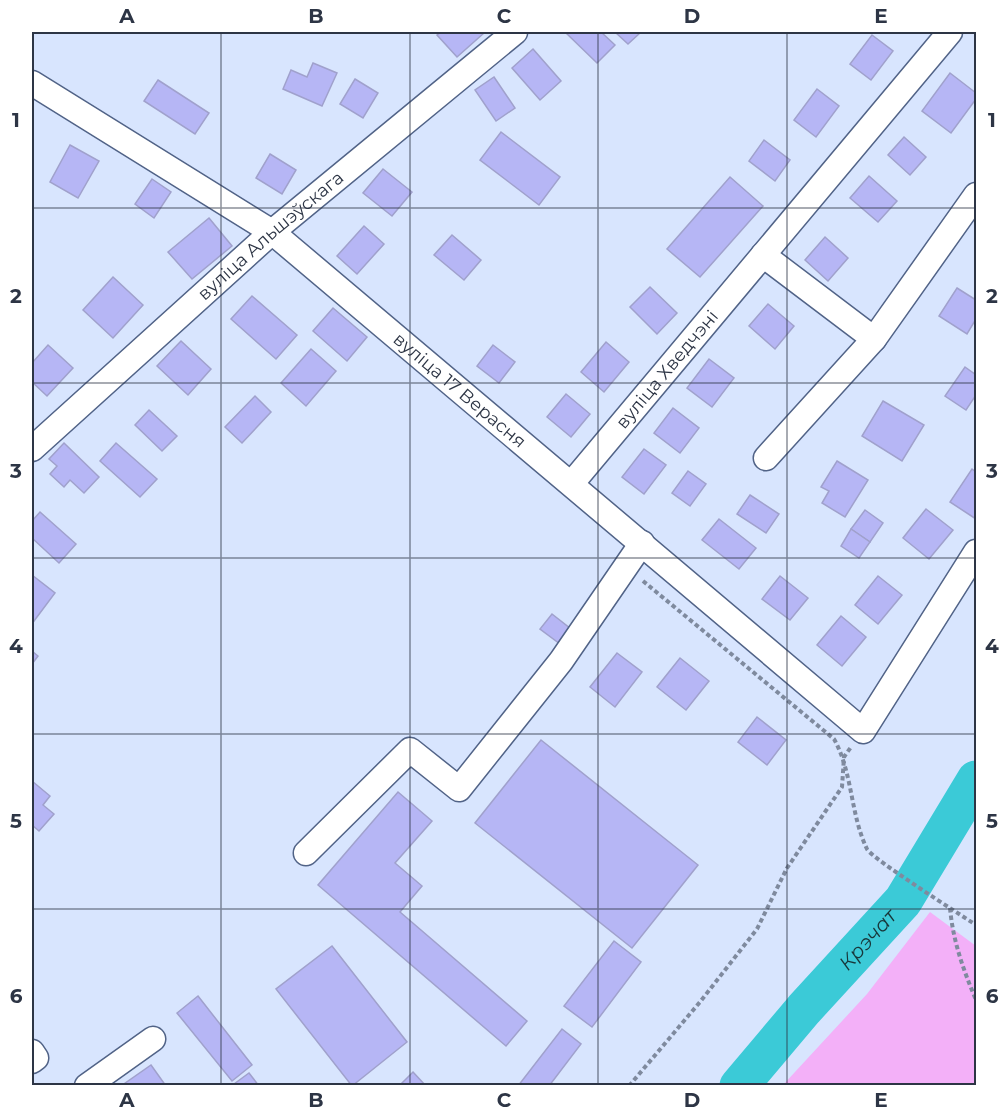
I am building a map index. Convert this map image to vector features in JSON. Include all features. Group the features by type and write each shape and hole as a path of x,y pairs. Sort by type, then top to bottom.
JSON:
{"street":[{"name":"вуліца Альшэўскага","path":"32,449 272,232 515,32"},
{"name":"вуліца Хведчэні","path":"572,483 950,32"},
{"name":"вуліца 17 Верасня","path":"32,83 272,232 863,730"},
{"path":"766,458 874,339 976,195"},
{"path":"763,255 874,339"},
{"path":"306,853 410,750 459,789 561,661 642,543"},
{"path":"863,730 976,552"},
{"path":"87,1086 153,1039"},
{"path":"32,1052 36,1058 32,1062"}],"path":[{"path":"626,567 834,739 844,758 867,851 976,925"},
{"path":"629,1086 700,1002 757,929 787,868 842,787 844,758 863,730"},
{"path":"950,908 952,931 960,962 976,1000"}],"shaded area":[{"path":"930,912 976,946 976,1085 783,1085 867,994"}],"building":[{"path":"441,32 484,33 457,57 437,35"},
{"path":"565,32 601,32 615,45 597,63"},
{"path":"615,32 641,32 628,44"},
{"path":"872,35 893,51 871,80 850,64"},
{"path":"533,49 561,81 540,100 512,68"},
{"path":"313,63 337,73 322,106 283,89 291,70 307,77"},
{"path":"950,73 976,93 976,99 951,133 922,111"},
{"path":"494,77 515,108 496,121 475,90"},
{"path":"355,79 378,93 363,118 340,104"},
{"path":"158,80 209,113 195,134 144,101"},
{"path":"817,89 839,106 816,137 794,120"},
{"path":"501,132 560,177 539,205 480,160"},
{"path":"904,137 926,157 910,175 888,155"},
{"path":"764,140 790,160 775,181 749,161"},
{"path":"70,145 99,161 78,198 50,182"},
{"path":"270,154 296,170 282,194 256,178"},
{"path":"383,169 412,192 392,216 363,193"},
{"path":"869,176 897,201 878,222 850,198"},
{"path":"730,177 763,206 700,277 667,249"},
{"path":"152,179 171,192 154,218 135,204"},
{"path":"209,218 232,246 192,279 168,252"},
{"path":"364,226 384,244 357,274 337,256"},
{"path":"452,235 481,260 464,280 434,255"},
{"path":"825,237 848,258 828,281 805,260"},
{"path":"113,277 143,305 113,338 83,310"},
{"path":"650,287 677,313 657,334 630,307"},
{"path":"957,288 976,300 976,319 967,334 939,316"},
{"path":"252,296 297,335 276,359 231,319"},
{"path":"768,304 794,326 775,349 749,326"},
{"path":"333,308 367,337 347,361 313,331"},
{"path":"181,341 211,369 188,395 157,366"},
{"path":"606,342 629,362 604,392 581,372"},
{"path":"48,345 73,368 47,396 32,382 32,363"},
{"path":"493,345 515,362 499,383 477,366"},
{"path":"311,349 336,371 306,406 281,383"},
{"path":"709,359 734,378 712,407 687,388"},
{"path":"965,367 976,375 976,395 966,410 945,396"},
{"path":"566,394 590,414 571,437 547,417"},
{"path":"255,396 271,412 242,443 225,427"},
{"path":"883,401 924,425 902,461 862,436"},
{"path":"673,408 699,428 680,453 654,433"},
{"path":"149,410 177,436 162,451 135,425"},
{"path":"64,443 99,477 84,493 70,480 64,487 50,474 57,466 49,459"},
{"path":"116,443 157,479 140,497 100,461"},
{"path":"644,449 666,465 644,494 622,477"},
{"path":"837,461 868,480 845,517 822,503 829,491 821,487"},
{"path":"972,469 976,472 976,519 950,502"},
{"path":"688,471 706,484 690,506 672,493"},
{"path":"750,495 779,514 766,533 737,514"},
{"path":"926,509 953,530 929,559 903,538"},
{"path":"865,510 883,523 870,542 851,529"},
{"path":"40,512 76,544 59,563 32,538 32,521"},
{"path":"719,519 756,548 739,569 702,540"},
{"path":"851,529 870,542 859,558 841,546"},
{"path":"32,575 55,593 34,621 32,619"},
{"path":"780,576 808,598 790,620 762,599"},
{"path":"878,576 902,595 878,624 855,605"},
{"path":"552,614 571,629 560,644 540,629"},
{"path":"841,616 866,637 842,666 817,645"},
{"path":"32,651 38,656 32,664"},
{"path":"617,653 642,672 615,707 590,687"},
{"path":"680,658 709,681 686,710 657,687"},
{"path":"757,717 786,740 767,765 738,742"},
{"path":"541,740 698,865 632,948 475,823"},
{"path":"32,781 50,796 43,805 54,814 39,831 32,825"},
{"path":"398,792 432,821 395,863 422,886 400,912 527,1021 506,1046 318,885"},
{"path":"614,941 641,962 592,1027 564,1006"},
{"path":"332,946 407,1042 352,1086 276,989"},
{"path":"198,996 252,1065 232,1081 177,1013"},
{"path":"562,1029 581,1044 549,1086 518,1086"},
{"path":"151,1065 166,1086 121,1086"},
{"path":"413,1072 426,1086 399,1086"},
{"path":"249,1073 259,1086 232,1086 234,1084"}],"waterway":[{"name":"Крэчат","path":"739,1086 804,1009 903,901 976,780"}]}
